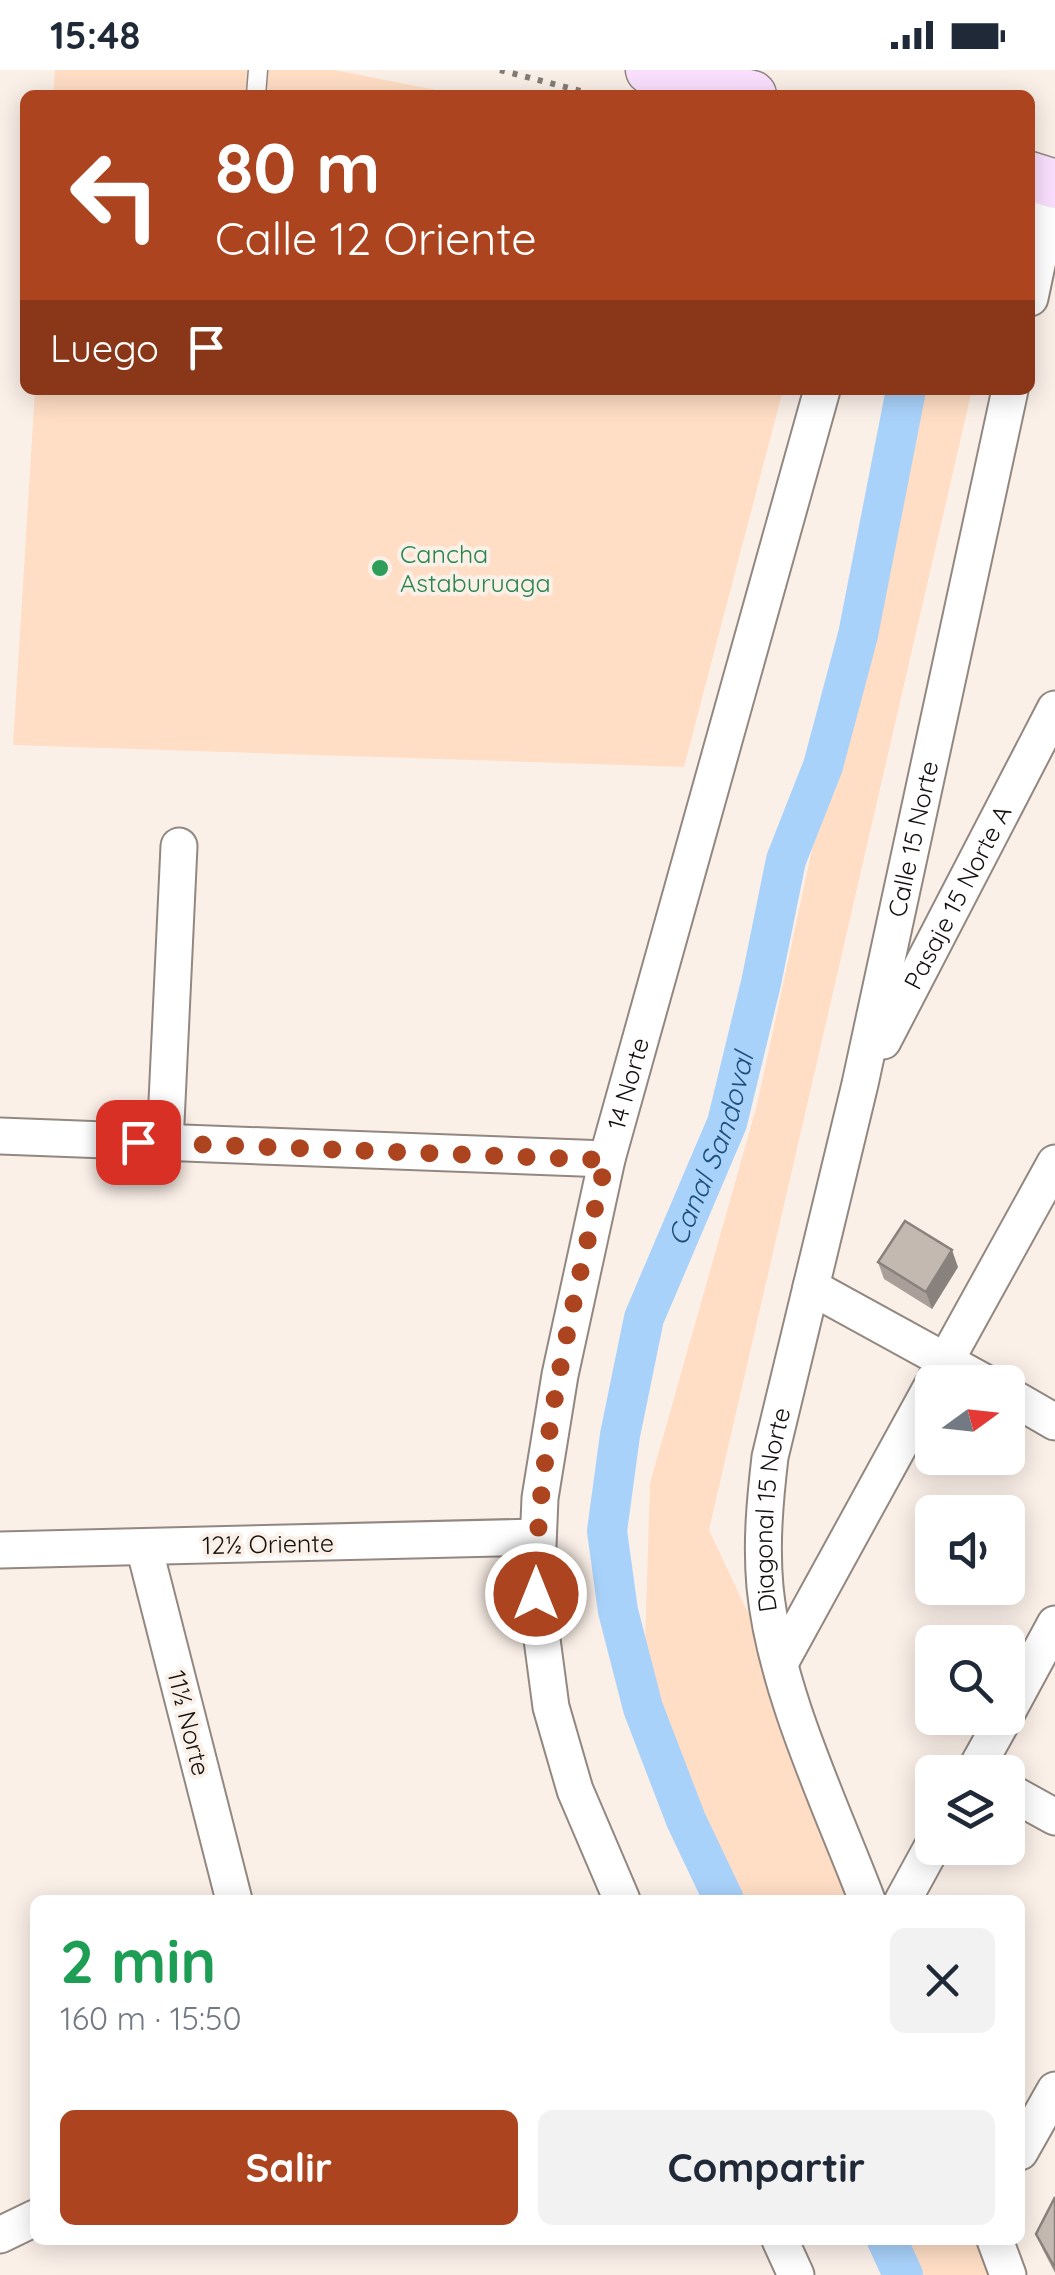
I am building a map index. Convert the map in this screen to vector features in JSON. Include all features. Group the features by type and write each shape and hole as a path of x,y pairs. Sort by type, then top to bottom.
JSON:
{"main road":[{"path":"650,70 732,90"}],"street":[{"path":"1035,275 1055,183"},
{"name":"14 Norte","path":"620,1895 575,1790 551,1706 540,1632 536,1537 560,1376 606,1160 821,395"},
{"name":"Calle 15 Norte","path":"811,1287 860,1084 1009,395"},
{"name":"Pasaje 15 Norte A","path":"860,1084 1055,709"},
{"path":"165,1144 179,846"},
{"path":"0,1136 606,1160"},
{"path":"945,1365 1055,1163"},
{"path":"811,1287 921,1365"},
{"name":"Diagonal 15 Norte","path":"811,1287 770,1456 764,1504 766,1590 792,1702 865,1895"},
{"path":"1025,1405 1055,1422"},
{"path":"780,1663 915,1419"},
{"name":"12½ Oriente","path":"0,1550 536,1537"},
{"name":"11½ Norte","path":"144,1547 233,1895"},
{"path":"1025,1680 1055,1624"},
{"path":"1025,1800 1055,1817"},
{"path":"906,1895 922,1865"},
{"path":"1025,2143 1055,2090"},
{"path":"0,2235 30,2220"},
{"path":"782,2245 796,2275"},
{"path":"997,2245 1008,2275"}],"path":[{"path":"500,70 577,90"}],"shaded area":[{"path":"55,70 335,70 436,90 53,90"},
{"name":"Cancha Astaburuaga","path":"35,395 782,395 684,767 13,745"},
{"path":"910,395 971,395 709,1530 799,1721 864,1895 731,1895 643,1708 650,1483 757,1105"},
{"path":"893,2245 995,2245 1006,2275 908,2275"}],"building":[{"path":"905,1221 952,1250 926,1292 878,1262"},
{"path":"1055,2197 1055,2268 1036,2234"}],"waterway":[{"name":"Canal Sandoval","path":"722,1895 686,1820 643,1708 618,1611 607,1531 620,1435 644,1318 727,1123 786,860 823,766 858,635 905,395"},
{"name":"Canal Sandoval","path":"889,2245 903,2275"}],"place":[{"name":"Cancha Astaburuaga","path":"380,568"}],"route":[{"path":"138,1142 606,1160 545,1461 536,1537 536,1594"}]}
